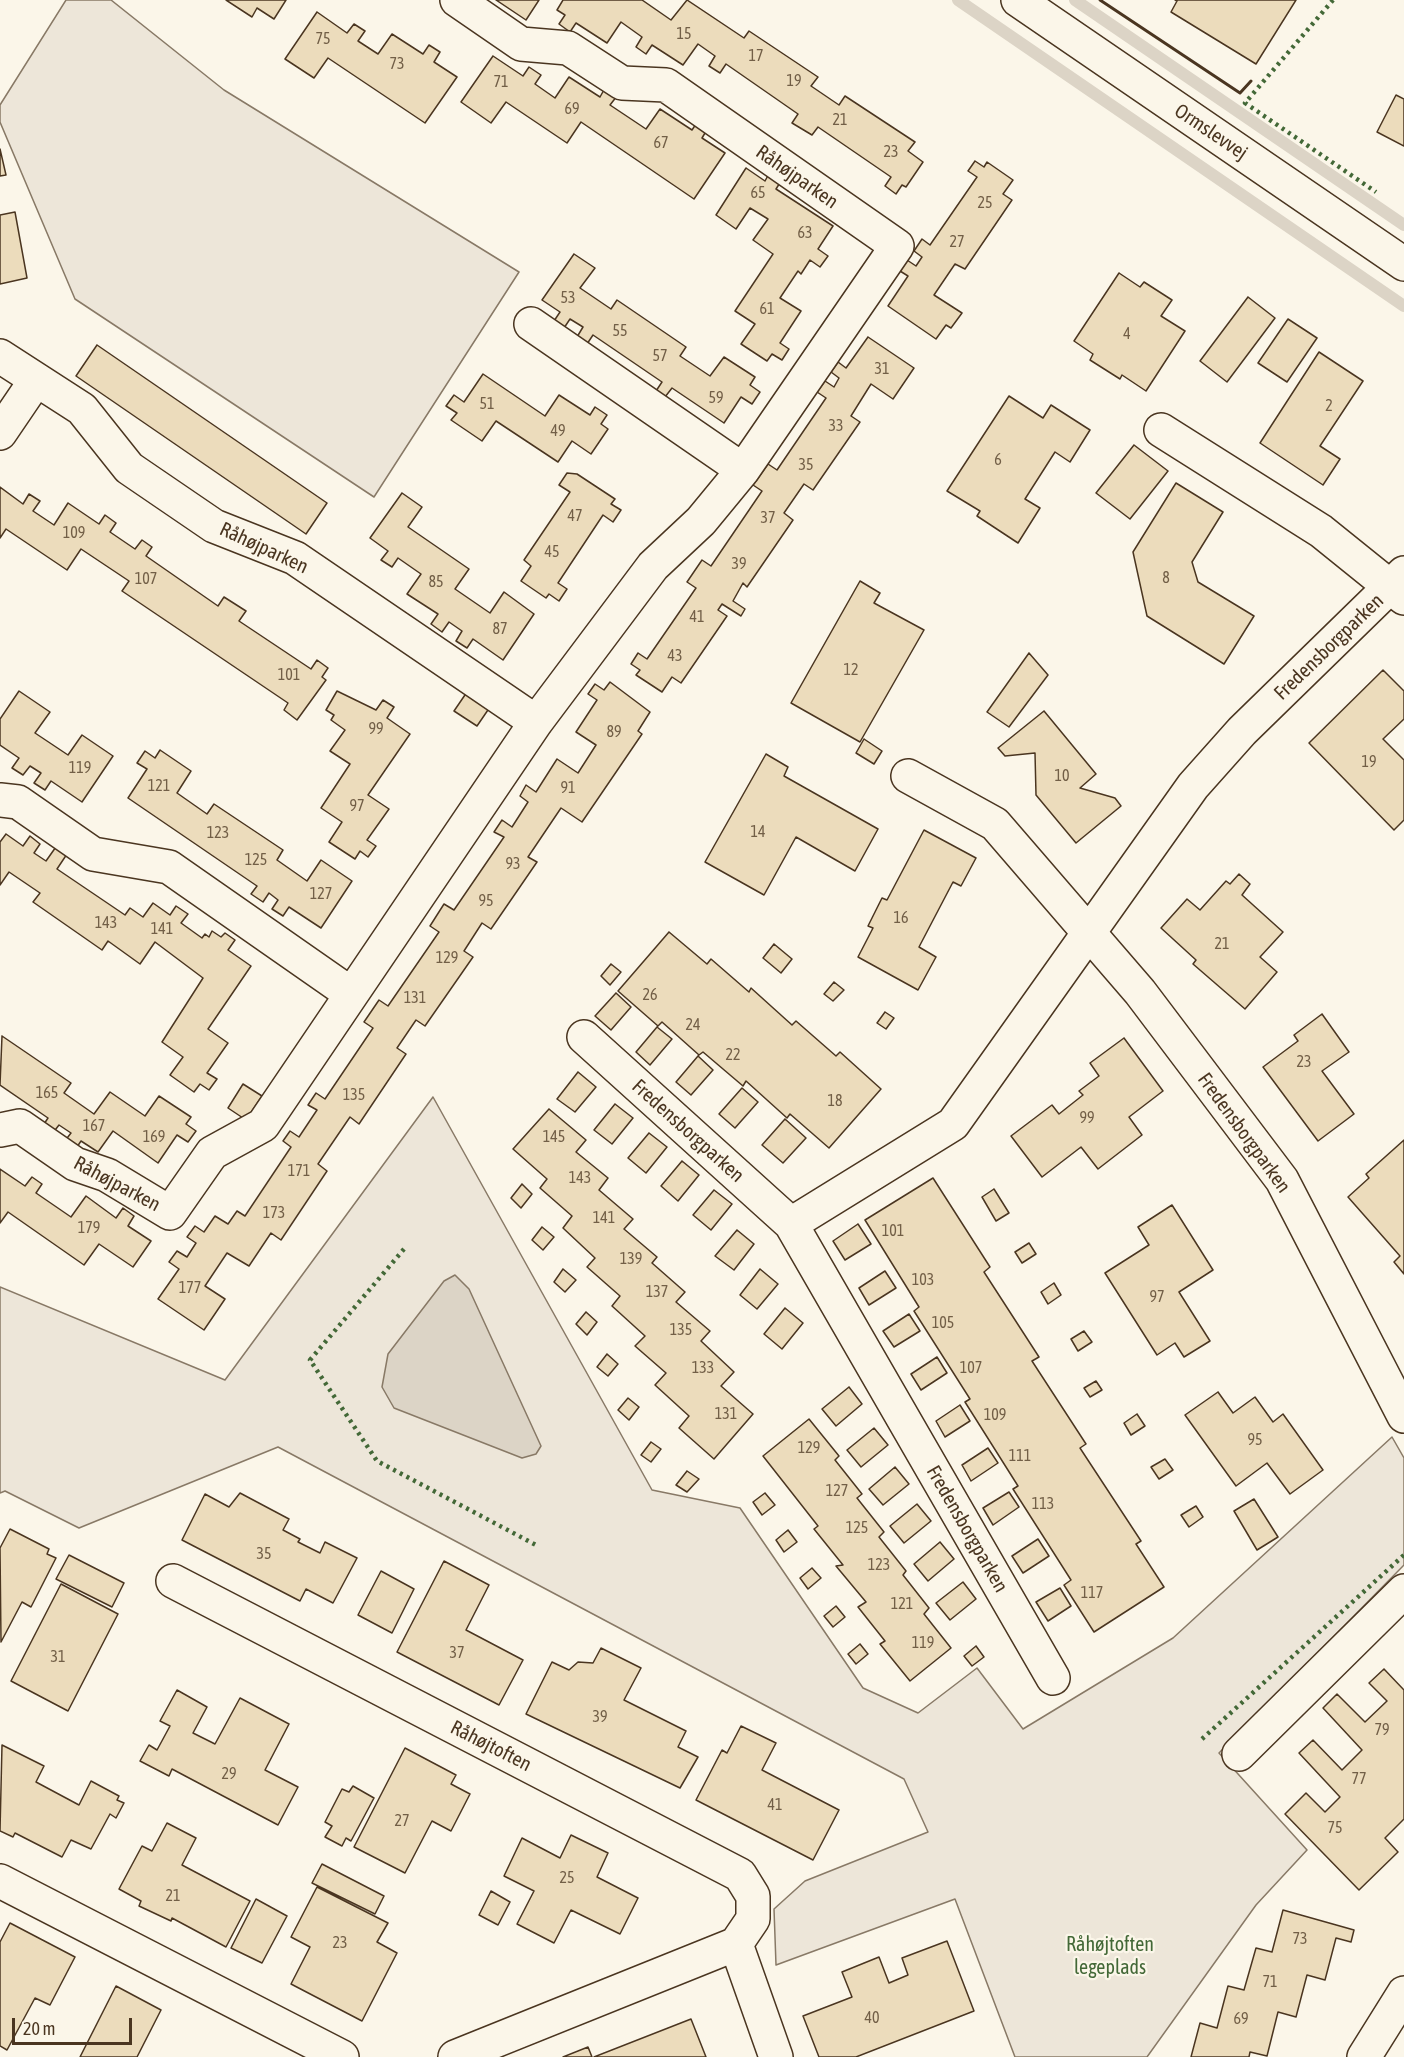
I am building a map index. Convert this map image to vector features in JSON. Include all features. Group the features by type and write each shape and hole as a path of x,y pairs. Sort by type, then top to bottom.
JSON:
{"street":[{"name":"Råhøjparken","path":"0,1130 20,1126 75,1164 107,1175 170,1213 212,1153 263,1125 536,722 653,566 701,521 743,470 897,246 666,85 622,83 568,48 521,44 457,0"},
{"name":"Ormslevvej","path":"1018,0 1404,264"},
{"path":"531,324 743,470"},
{"name":"Råhøjparken","path":"0,356 82,409 129,468 214,526 295,558 536,722"},
{"path":"0,433 36,380"},
{"name":"Fredensborgparken","path":"791,1224 953,1124 1193,786 1242,731 1400,586 1321,531 1161,430"},
{"name":"Fredensborgparken","path":"908,776 995,824 1140,992 1282,1180 1404,1416"},
{"path":"0,800 18,802 93,854 169,867 351,994"},
{"name":"Fredensborgparken","path":"584,1037 791,1224 1053,1678"},
{"name":"Råhøjtoften","path":"172,1581 740,1875 753,1896 753,1919 736,1944"},
{"path":"1239,1754 1404,1592"},
{"path":"0,1881 342,2057"},
{"path":"455,2057 736,1944 776,2057"},
{"path":"1364,2057 1404,1992"}],"green space":[{"path":"66,0 111,0 224,90 519,272 374,497 75,299 0,122 0,105"},
{"name":"Råhøjtoften legeplads","path":"433,1097 652,1490 740,1508 863,1688 918,1713 977,1668 1023,1729 1173,1638 1392,1437 1404,1458 1404,1565 1219,1753 1307,1850 1256,1905 1147,2057 1015,2057 955,1899 776,1965 774,1909 805,1881 928,1832 904,1779 278,1447 79,1528 5,1491 0,1493 0,1287 225,1380"}],"shaded area":[{"path":"455,1275 469,1289 541,1446 536,1454 522,1458 394,1408 382,1387 388,1354 444,1281"}],"building":[{"path":"226,0 286,0 274,19 257,8 252,17"},
{"path":"496,0 539,0 526,20"},
{"path":"563,0 642,0 671,20 687,0 744,38 749,31 818,77 811,86 839,105 845,96 915,142 908,151 923,162 906,187 902,185 896,194 885,186 891,177 818,127 812,135 792,123 798,114 726,64 720,73 709,66 715,56 698,44 683,65 652,45 646,54 636,47 642,37 621,22 607,43 576,23 570,32 559,24 565,15 557,10"},
{"path":"1175,0 1296,0 1256,64 1171,12 1177,1"},
{"path":"317,12 347,33 354,24 365,31 358,41 378,54 392,34 423,54 429,45 440,52 434,62 457,77 425,123 328,58 314,78 285,59"},
{"path":"493,56 523,76 529,67 541,75 535,84 555,98 569,77 600,97 605,88 617,96 610,105 646,129 660,109 692,130 698,121 708,128 702,138 725,153 694,199 581,122 567,143 506,102 491,123 461,102"},
{"path":"1396,95 1404,99 1404,146 1377,132"},
{"path":"0,149 6,175 0,176"},
{"path":"975,161 984,167 987,162 1013,180 1003,194 1012,200 965,269 955,264 934,295 962,313 951,328 946,325 936,339 888,306 908,276 900,271 907,260 916,266 922,257 914,251 922,239 930,245 977,177 968,171"},
{"path":"746,168 765,181 771,170 783,178 776,189 833,226 818,249 828,256 820,267 810,260 801,274 798,271 780,298 801,311 780,343 789,349 782,360 772,354 767,361 741,344 755,324 735,311 773,254 753,240 768,219 750,208 736,229 716,215"},
{"path":"15,212 27,278 0,284 0,215"},
{"path":"574,254 595,268 580,288 611,309 617,300 686,347 680,356 710,376 724,357 755,377 750,385 760,392 752,404 741,397 724,423 672,388 665,397 656,391 662,382 593,335 587,344 577,337 583,327 570,319 564,328 554,321 560,312 542,300"},
{"path":"1119,273 1140,287 1144,282 1172,300 1161,316 1185,331 1146,391 1122,375 1120,379 1090,360 1093,354 1074,341"},
{"path":"1248,297 1275,318 1227,382 1200,361"},
{"path":"1288,319 1317,338 1287,382 1258,363"},
{"path":"868,337 914,368 893,399 871,384 851,416 860,422 813,490 804,484 784,513 793,520 747,587 743,583 733,601 745,609 741,616 722,604 718,610 727,616 681,683 672,677 662,692 636,675 640,670 631,664 638,653 647,659 696,588 687,582 702,560 711,566 762,491 753,485 768,464 777,470 826,398 817,392 825,381 834,387 839,378 831,372 838,362 846,368"},
{"path":"97,345 327,503 306,534 76,376"},
{"path":"1319,352 1363,381 1320,446 1340,459 1323,485 1260,443"},
{"path":"483,374 545,416 559,395 590,415 595,407 607,415 601,424 608,429 591,454 572,441 558,462 496,421 482,441 451,420 457,413 446,406 454,395 464,402"},
{"path":"1009,396 1043,418 1051,405 1090,430 1070,462 1055,452 1025,499 1040,508 1018,543 977,516 980,511 947,491"},
{"path":"1134,445 1168,471 1130,519 1096,493"},
{"path":"567,473 577,474 615,499 611,504 621,510 613,522 603,515 558,583 567,589 559,601 549,594 546,598 521,581 531,566 524,560 570,492 559,485"},
{"path":"1176,483 1223,512 1192,562 1198,582 1254,616 1224,664 1147,616 1133,552"},
{"path":"0,487 23,504 29,494 40,501 33,511 54,525 68,503 99,524 105,515 116,523 110,532 135,549 142,540 152,547 146,556 218,606 224,597 246,611 239,621 311,669 317,660 328,668 322,677 326,680 297,720 284,710 288,703 122,591 129,581 81,549 67,570 6,529 0,538"},
{"path":"402,493 422,507 408,527 469,569 455,589 490,613 504,592 534,614 503,660 473,639 467,648 456,641 462,631 449,622 442,632 431,624 438,614 407,594 421,574 398,558 392,567 381,560 388,551 370,538"},
{"path":"860,581 880,593 874,603 924,630 860,742 791,703"},
{"path":"1029,653 1048,675 1009,727 987,712"},
{"path":"1383,670 1404,691 1404,719 1383,739 1404,760 1404,820 1394,830 1309,743"},
{"path":"610,682 650,712 638,731 642,734 582,822 561,808 528,857 537,862 491,929 482,923 464,951 473,957 425,1026 416,1020 397,1048 406,1054 359,1124 350,1117 318,1164 327,1171 281,1240 271,1233 249,1266 227,1253 205,1286 225,1299 204,1330 158,1299 179,1269 169,1262 177,1251 187,1257 196,1243 187,1237 195,1226 204,1232 215,1216 228,1224 237,1211 245,1216 291,1147 283,1141 290,1131 299,1137 317,1110 308,1105 316,1093 325,1099 373,1028 364,1022 379,1000 388,1006 439,932 430,926 444,904 454,910 504,837 494,832 502,820 512,827 528,802 520,796 526,785 536,792 557,759 578,773 596,745 576,732 597,700 588,694 595,684 604,690"},
{"path":"19,691 50,712 35,733 68,755 82,735 113,756 82,802 51,781 45,790 34,783 41,773 30,766 23,775 12,768 19,758 0,745 0,719"},
{"path":"337,691 376,710 383,700 394,707 387,718 410,734 368,795 389,809 367,840 376,846 368,857 360,851 355,859 329,842 342,822 321,808 350,764 330,751 345,730 331,720 334,715 326,710"},
{"path":"467,692 490,707 477,726 454,711"},
{"path":"1044,711 1096,774 1080,788 1115,798 1121,806 1076,843 1036,795 1035,753 1005,756 998,748"},
{"path":"864,739 882,751 874,764 856,753"},
{"path":"160,750 191,771 177,793 207,814 214,804 283,850 277,860 307,881 321,860 352,881 321,928 289,907 283,916 272,909 278,900 269,893 263,902 251,894 257,886 128,798 147,769 137,763 145,751 155,758"},
{"path":"766,754 788,767 784,776 878,829 855,871 796,837 764,895 705,862"},
{"path":"924,830 976,858 961,886 953,882 919,947 936,957 918,990 858,957 873,928 868,926 882,898 887,900"},
{"path":"6,834 23,846 30,836 40,844 34,853 46,861 58,844 69,851 57,869 125,915 130,908 143,917 153,903 170,915 176,906 188,914 181,923 202,938 205,934 209,937 212,931 221,937 225,933 235,940 228,950 251,966 208,1029 228,1043 207,1073 217,1079 209,1090 200,1084 194,1092 170,1075 183,1057 162,1042 203,978 155,942 140,964 108,941 102,950 33,902 40,893 9,872 0,885 0,842"},
{"path":"1239,874 1250,884 1242,895 1283,932 1260,957 1277,972 1245,1009 1193,964 1196,960 1161,928 1187,899 1200,910 1226,881 1230,884"},
{"path":"669,932 707,964 711,959 749,992 751,988 792,1025 796,1021 836,1056 840,1052 881,1089 829,1148 790,1114 787,1118 746,1081 743,1086 703,1052 699,1055 662,1022 658,1026 618,991"},
{"path":"774,944 792,959 781,973 763,958"},
{"path":"611,964 621,972 610,985 601,976"},
{"path":"834,982 844,990 833,1001 824,994"},
{"path":"616,993 631,1007 611,1030 595,1016"},
{"path":"885,1012 894,1018 886,1029 877,1023"},
{"path":"1322,1014 1349,1052 1322,1071 1354,1114 1318,1141 1263,1067 1298,1041 1294,1035"},
{"path":"657,1027 672,1039 650,1065 636,1052"},
{"path":"2,1036 71,1083 64,1093 94,1114 110,1092 145,1116 159,1096 191,1117 186,1124 196,1131 188,1142 177,1135 158,1163 113,1131 98,1152 81,1141 75,1150 64,1142 71,1133 59,1125 52,1134 42,1127 48,1118 0,1085"},
{"path":"1124,1038 1163,1091 1129,1117 1142,1135 1098,1169 1081,1147 1042,1177 1011,1136 1052,1105 1059,1114 1083,1095 1079,1091 1099,1076 1090,1063"},
{"path":"698,1056 713,1070 691,1095 676,1082"},
{"path":"578,1072 596,1087 575,1112 557,1099"},
{"path":"243,1084 262,1096 246,1120 228,1108"},
{"path":"742,1088 758,1102 735,1128 719,1114"},
{"path":"615,1104 633,1118 612,1144 594,1130"},
{"path":"549,1109 586,1140 576,1152 608,1178 599,1190 633,1219 624,1229 657,1257 652,1263 685,1292 676,1302 710,1331 701,1341 734,1372 721,1386 753,1414 714,1459 679,1428 689,1416 655,1385 666,1373 635,1346 645,1336 612,1306 620,1296 587,1267 595,1258 563,1228 572,1216 540,1188 547,1179 513,1149"},
{"path":"785,1119 806,1138 783,1163 762,1145"},
{"path":"649,1133 667,1147 646,1173 628,1158"},
{"path":"1404,1140 1404,1274 1394,1262 1400,1256 1348,1197 1369,1178 1366,1174"},
{"path":"682,1161 699,1175 678,1201 661,1186"},
{"path":"0,1169 25,1186 32,1177 42,1184 36,1193 71,1217 86,1196 116,1218 123,1208 134,1216 128,1226 151,1241 133,1267 99,1244 84,1265 8,1212 0,1223"},
{"path":"933,1178 990,1267 984,1272 1039,1357 1032,1361 1086,1444 1080,1448 1141,1541 1136,1544 1164,1587 1094,1632 1064,1585 1071,1580 1013,1489 1018,1486 965,1402 970,1399 914,1311 919,1307 865,1220"},
{"path":"522,1184 532,1194 521,1208 511,1198"},
{"path":"994,1189 1009,1213 996,1221 982,1197"},
{"path":"714,1190 732,1204 711,1230 693,1215"},
{"path":"1172,1205 1213,1270 1179,1292 1210,1341 1184,1357 1175,1343 1157,1355 1105,1273 1149,1245 1138,1227"},
{"path":"858,1224 871,1244 845,1260 833,1241"},
{"path":"542,1227 554,1237 543,1250 532,1240"},
{"path":"737,1230 754,1244 734,1270 715,1256"},
{"path":"1029,1243 1036,1254 1022,1263 1015,1252"},
{"path":"563,1269 576,1280 565,1292 554,1282"},
{"path":"760,1269 778,1284 757,1309 740,1295"},
{"path":"885,1271 896,1288 869,1305 859,1288"},
{"path":"1054,1283 1061,1295 1048,1304 1041,1292"},
{"path":"785,1308 803,1323 782,1349 764,1334"},
{"path":"586,1312 597,1322 587,1335 576,1324"},
{"path":"909,1314 920,1331 894,1347 883,1331"},
{"path":"1084,1331 1092,1342 1078,1351 1071,1339"},
{"path":"607,1354 618,1364 608,1376 597,1367"},
{"path":"937,1357 947,1373 921,1390 911,1374"},
{"path":"1096,1381 1102,1390 1090,1397 1084,1388"},
{"path":"849,1387 862,1404 836,1426 822,1409"},
{"path":"1218,1392 1233,1413 1255,1397 1273,1422 1283,1414 1323,1470 1290,1494 1267,1463 1236,1486 1185,1415"},
{"path":"628,1398 639,1407 629,1420 618,1410"},
{"path":"960,1405 970,1421 945,1437 936,1421"},
{"path":"1137,1414 1145,1426 1131,1435 1124,1423"},
{"path":"809,1419 839,1456 835,1460 862,1494 857,1498 884,1532 879,1537 906,1571 903,1575 929,1608 924,1614 951,1648 910,1681 880,1644 885,1641 858,1607 866,1602 836,1566 843,1565 814,1529 818,1526 763,1456"},
{"path":"874,1428 888,1445 861,1467 847,1450"},
{"path":"651,1442 661,1449 651,1462 641,1455"},
{"path":"988,1448 998,1463 971,1481 962,1465"},
{"path":"1165,1459 1173,1470 1159,1479 1151,1467"},
{"path":"895,1467 909,1484 883,1505 869,1489"},
{"path":"687,1471 699,1479 687,1492 676,1485"},
{"path":"1009,1492 1019,1507 993,1525 983,1508"},
{"path":"240,1493 289,1519 283,1530 300,1539 298,1542 320,1553 325,1542 357,1558 333,1603 306,1589 300,1601 182,1540 205,1494 229,1507"},
{"path":"765,1493 775,1505 762,1515 753,1502"},
{"path":"1254,1499 1278,1537 1257,1550 1234,1511"},
{"path":"917,1504 931,1521 904,1543 890,1526"},
{"path":"1196,1506 1203,1517 1189,1527 1181,1515"},
{"path":"10,1529 49,1549 47,1554 56,1558 31,1607 22,1602 1,1642 0,1548"},
{"path":"788,1530 797,1542 784,1552 776,1540"},
{"path":"1038,1539 1049,1556 1023,1573 1012,1556"},
{"path":"940,1542 954,1559 928,1581 914,1564"},
{"path":"69,1555 124,1583 112,1607 56,1579"},
{"path":"444,1561 489,1585 466,1630 523,1660 499,1705 397,1652"},
{"path":"812,1568 821,1578 808,1589 800,1578"},
{"path":"381,1571 414,1589 392,1633 358,1615"},
{"path":"963,1582 976,1599 950,1620 936,1603"},
{"path":"61,1584 118,1614 68,1711 11,1681"},
{"path":"1060,1588 1071,1606 1048,1621 1036,1602"},
{"path":"836,1606 845,1617 833,1627 824,1616"},
{"path":"860,1644 868,1654 856,1664 848,1654"},
{"path":"976,1646 984,1657 972,1666 964,1656"},
{"path":"601,1648 641,1668 624,1700 686,1731 678,1747 698,1757 680,1788 526,1714 552,1662 569,1670 578,1662 593,1663"},
{"path":"1384,1669 1404,1690 1404,1819 1385,1838 1398,1852 1359,1890 1285,1814 1306,1793 1325,1812 1340,1797 1299,1753 1313,1740 1342,1770 1362,1750 1323,1708 1337,1694 1365,1722 1387,1701 1369,1683"},
{"path":"177,1690 207,1707 193,1733 215,1744 240,1698 289,1724 265,1770 298,1787 278,1825 172,1769 169,1776 140,1761 149,1745 157,1750 170,1726 160,1721"},
{"path":"741,1726 776,1743 762,1770 839,1810 813,1860 696,1800 722,1750 727,1753"},
{"path":"2,1745 44,1766 36,1782 79,1805 91,1781 119,1796 117,1800 124,1803 116,1818 110,1814 91,1849 71,1840 62,1857 15,1833 13,1837 0,1831"},
{"path":"405,1748 456,1775 451,1784 470,1794 451,1831 432,1821 405,1873 354,1847"},
{"path":"353,1786 374,1798 351,1841 346,1838 342,1846 325,1837 332,1826 325,1822 342,1789 349,1792"},
{"path":"167,1823 196,1838 182,1865 250,1901 226,1947 172,1918 171,1921 139,1906 141,1901 119,1889 142,1846 152,1851"},
{"path":"571,1835 608,1853 597,1877 638,1898 620,1934 571,1910 554,1943 517,1924 534,1891 504,1876 522,1838 560,1858"},
{"path":"322,1864 384,1896 375,1914 312,1883"},
{"path":"317,1887 388,1923 377,1942 397,1953 362,2021 291,1984 310,1947 291,1937"},
{"path":"491,1891 510,1902 498,1925 479,1915"},
{"path":"256,1899 287,1916 262,1963 231,1948"},
{"path":"1283,1910 1354,1930 1351,1942 1336,1938 1325,1980 1307,1975 1296,2017 1278,2012 1267,2056 1250,2052 1249,2057 1191,2057 1200,2023 1217,2028 1228,1986 1244,1990 1256,1948 1272,1952"},
{"path":"10,1923 75,1957 50,2005 35,1998 7,2050 0,2046 0,1942"},
{"path":"947,1941 974,2011 856,2057 819,2057 803,2016 852,1997 842,1972 879,1957 889,1983 908,1975 902,1958"},
{"path":"116,1986 161,2010 137,2057 80,2057"},
{"path":"691,2019 706,2057 594,2057"},
{"path":"588,2047 592,2057 563,2057"}],"waterway":[{"path":"958,0 1404,306"},
{"path":"1075,0 1404,225"}],"hedge":[{"path":"1333,0 1245,103 1376,192"},
{"path":"404,1249 310,1360 377,1461 536,1545"},
{"path":"1202,1739 1404,1555"}],"wall":[{"path":"1100,0 1240,93 1251,81"}]}
